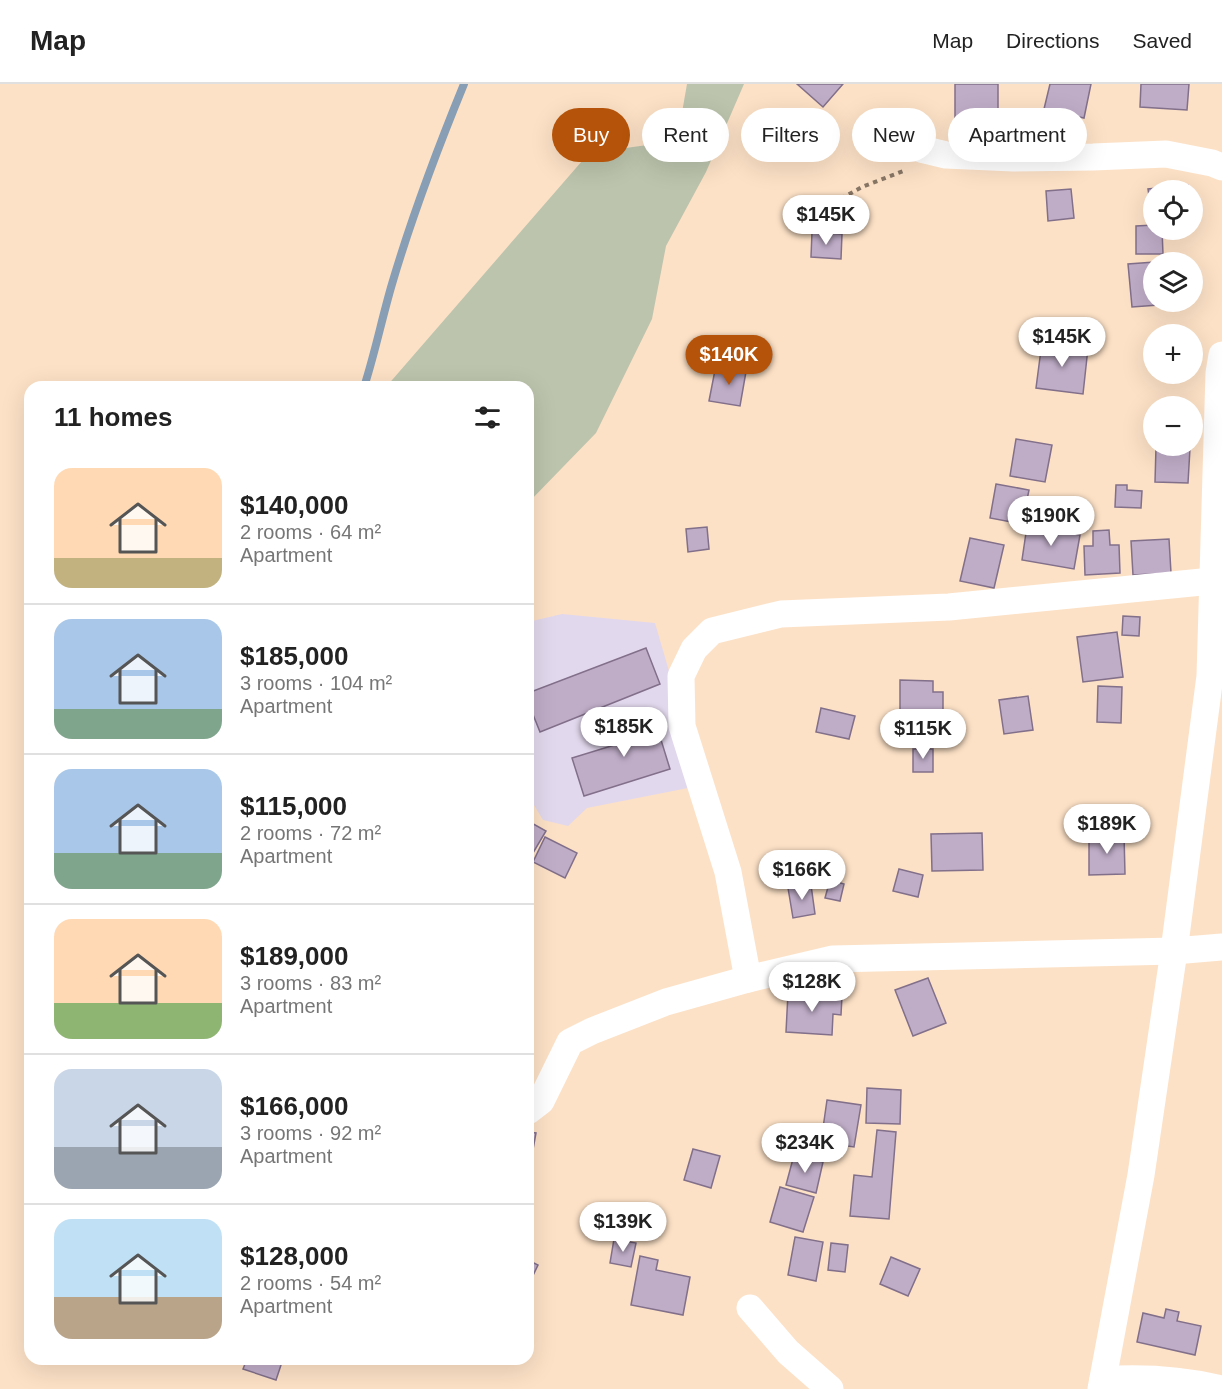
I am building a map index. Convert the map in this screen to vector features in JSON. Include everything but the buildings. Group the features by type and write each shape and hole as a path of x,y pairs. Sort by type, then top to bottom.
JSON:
{"street":[{"path":"936,153 1013,158 1166,154 1222,166"},
{"path":"1222,355 1219,373 1210,676 1174,951 1141,1175 1102,1384 1139,1378 1202,1384 1222,1389"},
{"path":"748,979 728,872 682,726 681,676 694,649 712,631 781,614 949,607 1212,581"},
{"path":"534,1107 542,1101 570,1042 592,1031 666,1002 748,979 833,959 1174,951 1222,947"},
{"path":"750,1308 788,1352 830,1389"}],"path":[{"path":"833,203 862,187 946,155"}],"shaded area":[{"path":"562,614 655,623 669,671 688,788 587,808 568,826 543,820 534,805 534,621"}],"green space":[{"path":"687,84 744,84 729,119 729,108 683,108"},
{"path":"642,146 642,162 710,162 666,246 652,319 596,433 534,497 534,381 391,381 581,162 630,162 630,147"}],"waterway":[{"path":"366,381 408,233 464,84"}]}
